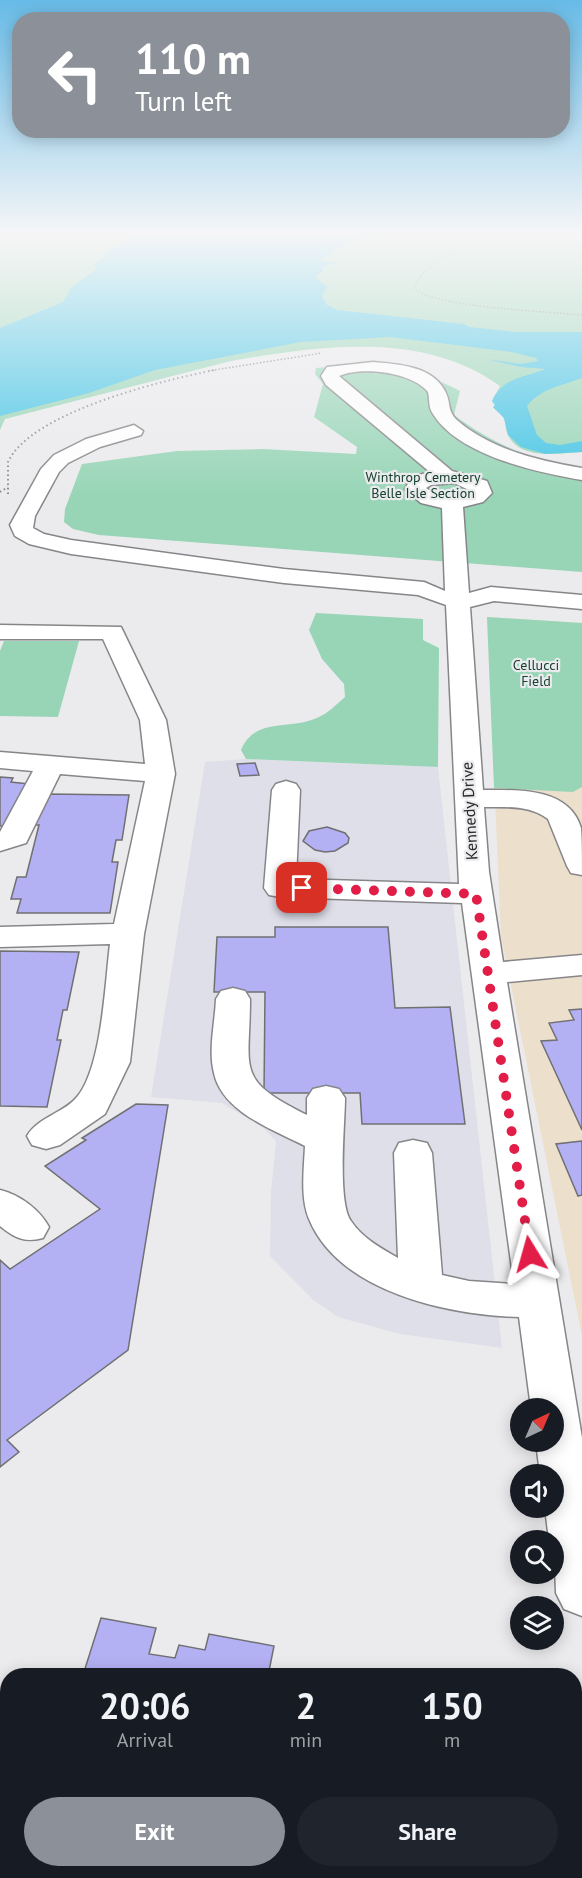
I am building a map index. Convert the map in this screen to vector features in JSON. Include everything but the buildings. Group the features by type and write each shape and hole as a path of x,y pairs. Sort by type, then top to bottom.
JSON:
{"street":[{"path":"445,477 443,472 332,381 330,376 333,371 354,367 380,368 419,377 433,386 438,396 440,413 457,429 506,455 545,468 582,474"},
{"path":"134,431 93,443 61,459 51,469 24,516 21,529 26,534 64,546 284,576 424,589 458,616 491,594 582,602"},
{"path":"445,477 474,481 483,489 479,496 472,499 452,502 431,499 416,489 420,482 445,477"},
{"name":"Kennedy Drive","path":"452,502 468,798 476,894 582,1593"},
{"path":"0,632 112,632 153,720 161,774 128,934 112,1062 92,1105 46,1136"},
{"path":"0,760 161,774"},
{"path":"0,842 15,837 51,764"},
{"path":"286,790 280,888 476,894"},
{"path":"468,798 535,802 556,810 561,815 582,866"},
{"path":"0,937 128,934"},
{"path":"488,974 582,965"},
{"path":"233,999 232,1068 238,1089 252,1100 326,1140"},
{"path":"326,1098 325,1206 334,1230 353,1249 421,1285 462,1296 537,1300"},
{"path":"413,1154 421,1285"}],"path":[{"path":"24,516 13,515 10,511 8,460 12,452 47,424 75,411 165,382 228,366 271,358 327,353"},
{"path":"0,492 8,487"}],"shaded area":[{"path":"487,617 582,623 582,1336 501,936"},
{"path":"246,759 438,767 502,1348 400,1334 338,1317 313,1300 270,1256 271,1192 276,1141 263,1128 222,1103 151,1097 205,762"}],"green space":[{"path":"0,323 582,323 582,452 542,454 522,449 514,443 507,433 503,417 493,407 495,405 492,401 500,386 470,368 438,356 370,347 299,351 231,361 5,419 0,430"},
{"name":"Winthrop Cemetery Belle Isle Section","path":"361,364 412,372 435,379 460,391 454,415 469,426 515,450 582,470 582,572 99,535 73,529 64,522 65,509 82,464 177,451 263,449 356,454 357,447 314,417 323,384 315,374 316,368"},
{"path":"316,613 423,619 423,640 439,648 438,767 246,759 241,750 247,739 255,732 264,728 319,717 345,697 344,684 322,659 309,630"},
{"name":"Cellucci Field","path":"487,617 582,623 582,787 573,792 494,788"},
{"path":"4,641 79,641 58,717 0,716 0,651"}],"water":[{"path":"13,323 452,323 469,327 516,332 582,332 582,378 538,395 527,406 537,435 546,443 560,445 582,441 582,452 545,454 521,447 508,435 504,418 493,407 495,405 492,401 502,387 515,379 545,369 521,367 486,359 521,364 538,361 536,358 512,352 390,337 301,342 155,370 89,393 0,416 0,328"}],"route":[{"path":"302,888 476,894 530,1254"}]}
